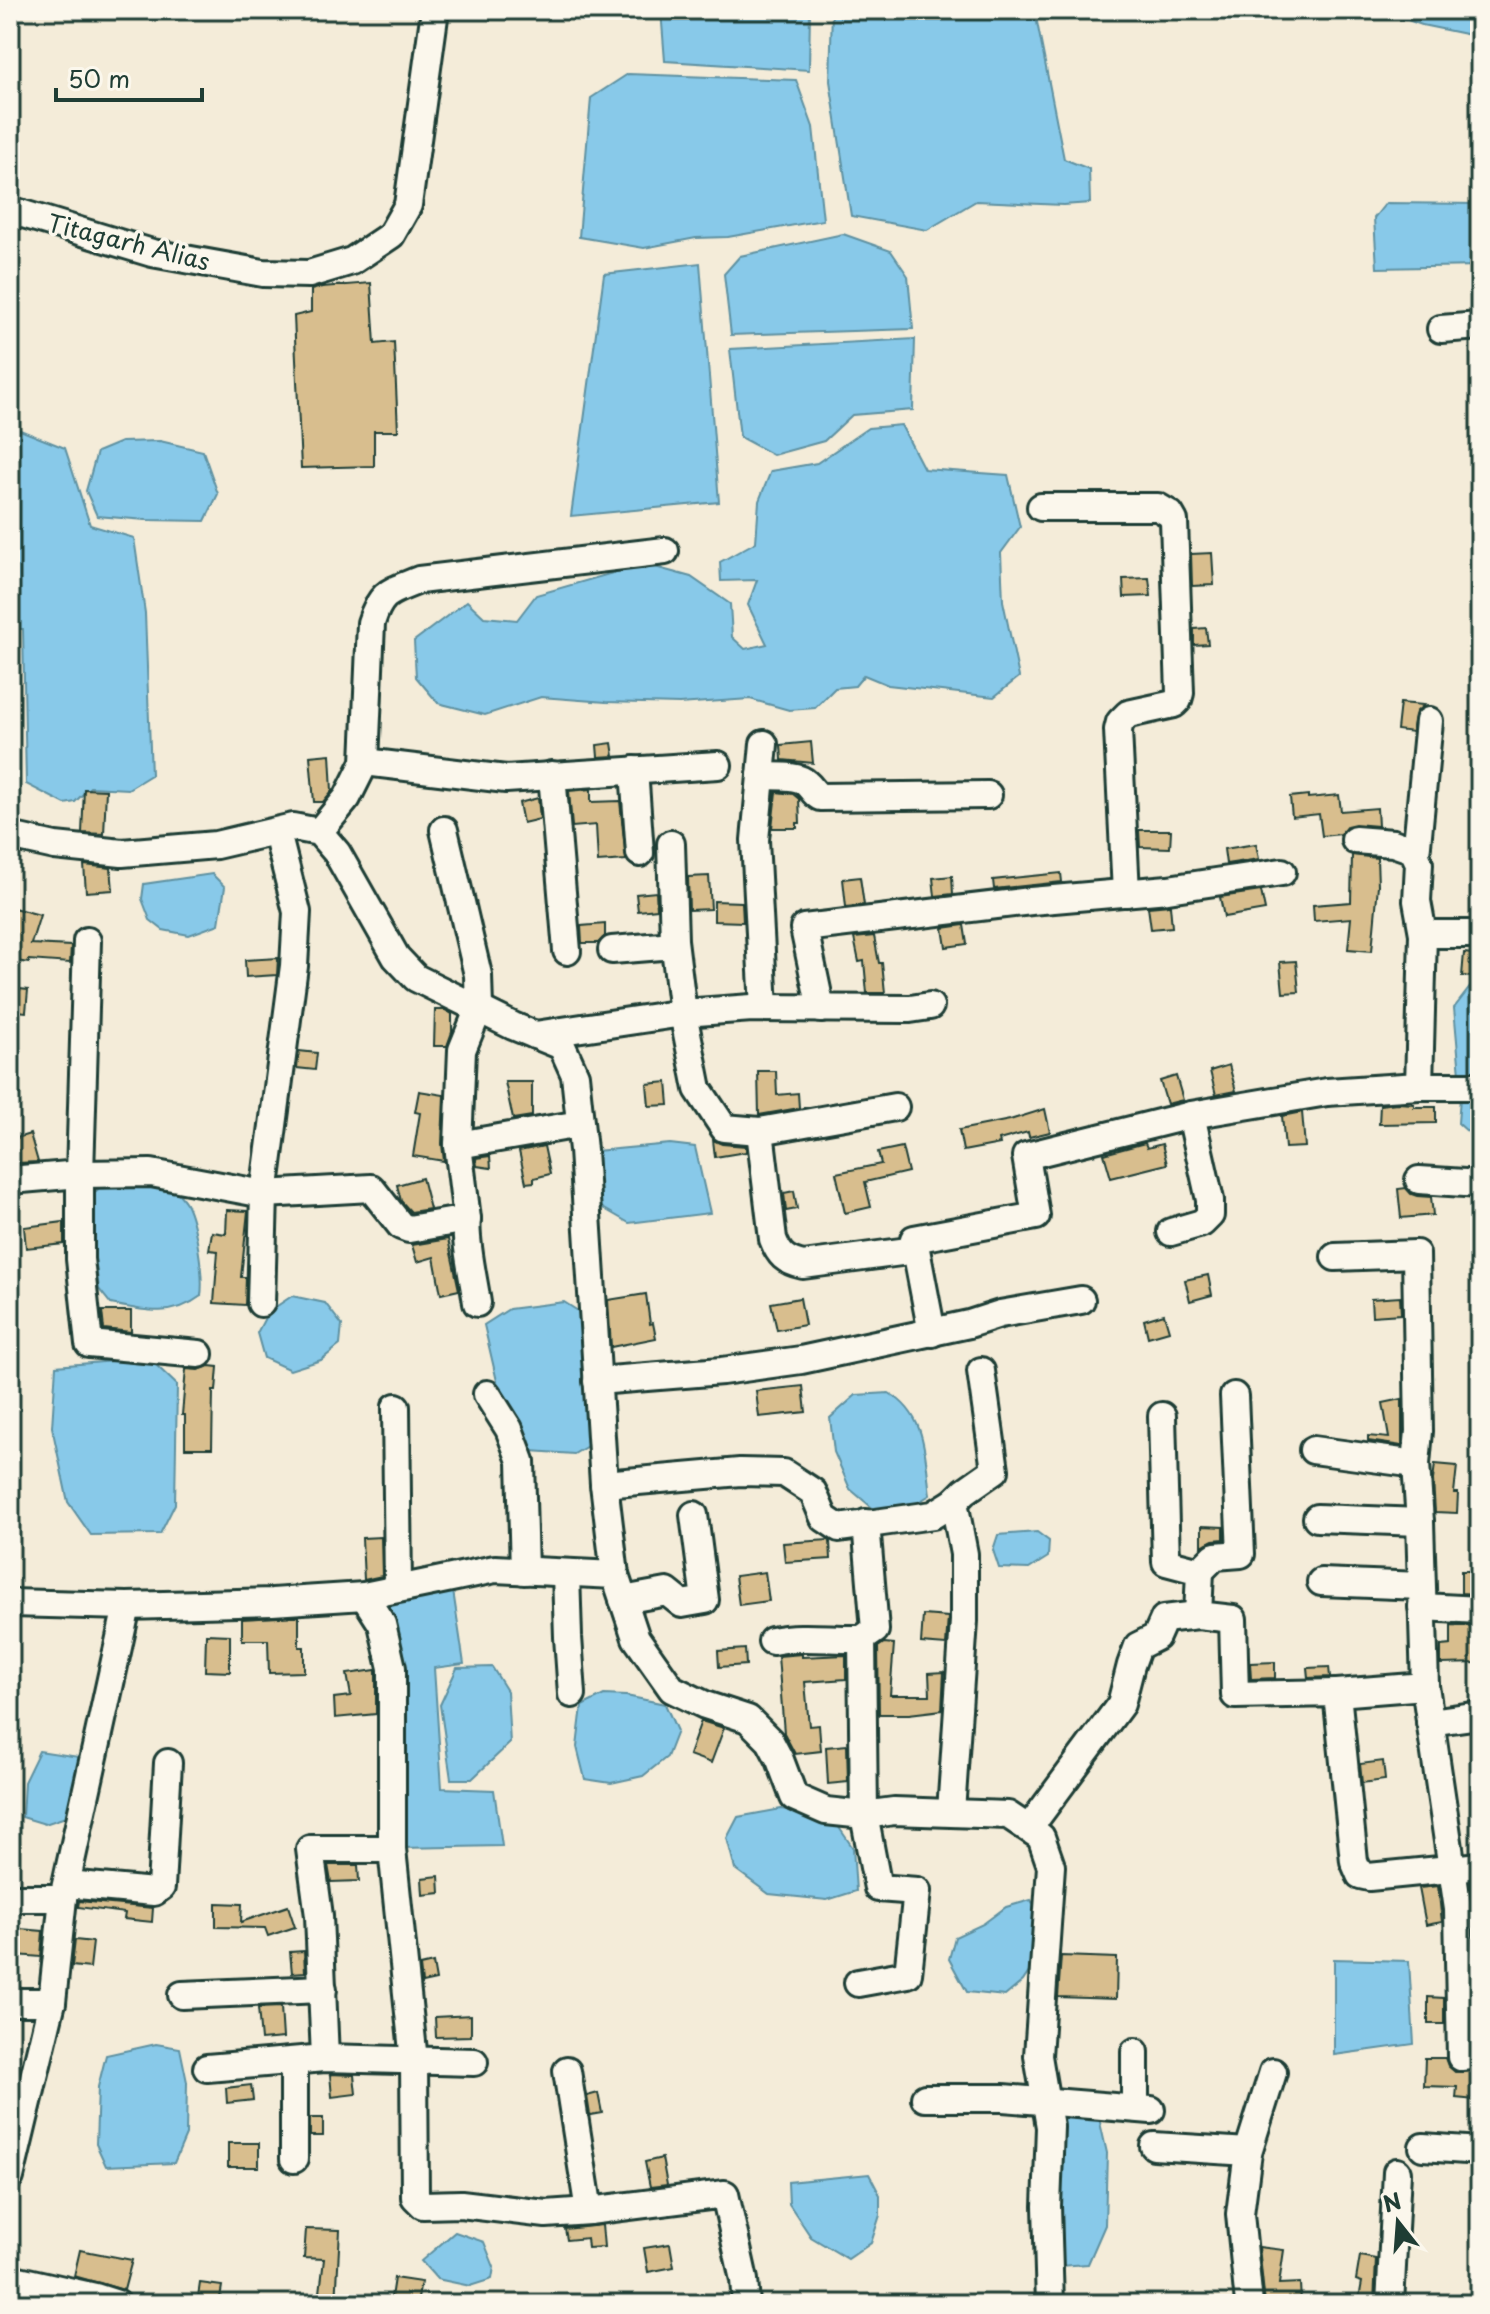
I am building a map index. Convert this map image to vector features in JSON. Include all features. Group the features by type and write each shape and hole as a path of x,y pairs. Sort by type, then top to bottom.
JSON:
{"street":[{"name":"Titagarh Alias","path":"10,210 152,253 263,273 309,274 352,261 391,235 408,205 435,10"},
{"path":"1441,329 1480,326"},
{"path":"1041,507 1158,507 1170,514 1174,521 1180,693 1174,704 1128,714 1120,722 1118,730 1126,893"},
{"path":"319,832 347,798 365,762 371,623 376,607 386,594 419,580 665,551"},
{"path":"1416,855 1429,721"},
{"path":"764,744 755,840 764,1008"},
{"path":"365,762 506,779 718,765"},
{"path":"634,770 640,853"},
{"path":"552,775 567,951"},
{"path":"761,776 799,778 820,797 988,795"},
{"path":"10,836 55,846 122,853 216,845 293,827 319,832 337,853 396,957 416,978 513,1026 562,1046 575,1075 580,1124 604,1484 619,1588 636,1638 672,1689 705,1705 748,1719 770,1741 794,1797 826,1811 864,1815 894,1811 1008,1815 1041,1837 1051,1866 1038,2056 1050,2127 1047,2206 1050,2304"},
{"path":"444,830 478,975 479,1008 462,1050 458,1145 467,1219 465,1231 477,1303"},
{"path":"261,1303 264,1194 294,966 297,912 277,833"},
{"path":"1355,840 1402,845 1410,848 1419,863 1417,901 1423,934 1419,1086"},
{"path":"671,844 674,945 683,1013 698,1089 724,1128 760,1131 895,1107"},
{"path":"759,924 804,928 1200,885 1282,872"},
{"path":"804,928 821,1009"},
{"path":"1423,934 1480,934"},
{"path":"87,941 80,1259 89,1344 199,1354"},
{"path":"612,950 674,945"},
{"path":"535,1035 683,1013 764,1008 910,1009 930,1006"},
{"path":"932,1333 914,1239 1036,1216 1026,1156 1191,1115 1327,1092 1480,1086"},
{"path":"1171,1232 1202,1223 1210,1215 1210,1200 1191,1115"},
{"path":"458,1145 580,1124"},
{"path":"760,1131 773,1239 778,1254 789,1262 803,1265 916,1250"},
{"path":"10,1180 80,1174 151,1173 264,1194 371,1188 401,1226 409,1229 467,1219"},
{"path":"1419,1180 1480,1184"},
{"path":"1335,1257 1416,1254 1419,1431 1416,1464 1425,1686 1458,1909 1461,2057 1480,2055"},
{"path":"597,1381 722,1371 801,1360 932,1333 1000,1314 1081,1300"},
{"path":"604,1484 740,1472 784,1473 813,1492 824,1518 839,1528 933,1515 995,1470 981,1371"},
{"path":"487,1394 509,1429 521,1461 524,1571"},
{"path":"1198,1615 1200,1571 1215,1556 1241,1554 1234,1396"},
{"path":"396,1407 398,1588"},
{"path":"1162,1416 1166,1562 1200,1571"},
{"path":"1313,1450 1416,1464"},
{"path":"951,1812 964,1621 964,1554 954,1502"},
{"path":"10,1603 127,1606 364,1596 495,1569 566,1573 619,1588 667,1592 682,1604 705,1600 694,1515"},
{"path":"1317,1518 1420,1522"},
{"path":"772,1641 790,1637 862,1639 875,1630 866,1523"},
{"path":"566,1573 572,1694"},
{"path":"1321,1582 1422,1597 1480,1610"},
{"path":"364,1596 382,1624 392,1668 392,1849 414,2061 415,2197 423,2205 461,2204 546,2214 725,2194 744,2280 746,2304"},
{"path":"10,2177 52,2002 65,1891 127,1606"},
{"path":"1029,1828 1121,1704 1138,1646 1156,1637 1164,1619 1198,1615 1233,1619 1235,1695 1337,1693 1425,1686"},
{"path":"858,1983 908,1974 917,1891 878,1888 864,1815 862,1639"},
{"path":"1337,1693 1354,1861 1360,1875 1369,1877 1480,1866"},
{"path":"1430,1722 1480,1715"},
{"path":"10,1898 65,1891 154,1892 161,1887 168,1763"},
{"path":"325,2058 319,1916 310,1849 392,1849"},
{"path":"182,1995 323,1989"},
{"path":"10,2002 52,2002"},
{"path":"925,2098 1003,2098 1143,2109 1135,2052"},
{"path":"207,2068 325,2058 474,2062"},
{"path":"294,2061 294,2159"},
{"path":"567,2071 589,2211"},
{"path":"1249,2304 1240,2214 1248,2152 1273,2072"},
{"path":"1154,2146 1248,2152"},
{"path":"1423,2147 1480,2151"},
{"path":"1390,2304 1397,2172"},
{"path":"10,2278 117,2304"}],"water":[{"path":"661,10 810,10 809,70 665,61"},
{"path":"832,10 1035,12 1064,159 1089,169 1090,203 1063,205 976,201 927,230 851,216 830,81"},
{"path":"1386,10 1480,10 1480,37 1422,25"},
{"path":"628,74 796,80 813,127 823,220 644,248 579,237 591,98"},
{"path":"1386,203 1480,204 1480,266 1377,268 1374,218"},
{"path":"843,234 891,251 908,276 913,329 731,335 724,274 740,256"},
{"path":"700,263 719,502 571,516 604,274"},
{"path":"915,339 913,410 852,415 824,441 773,455 740,437 730,349"},
{"path":"901,425 924,469 1008,475 1020,527 1001,553 1003,601 1019,677 994,697 888,685 864,675 855,686 835,688 815,708 789,710 750,699 679,704 541,697 485,715 438,703 416,677 414,641 467,601 484,617 517,620 536,595 644,564 691,577 730,604 732,637 745,649 767,644 748,605 757,580 721,581 720,562 756,542 759,501 771,471 817,463 868,428"},
{"path":"10,426 65,448 90,525 134,538 145,613 151,775 128,789 90,787 75,802 65,804 26,784 23,629 10,629"},
{"path":"160,441 203,451 218,494 205,521 97,516 86,491 97,452 121,442"},
{"path":"10,640 13,790 10,795"},
{"path":"212,874 225,887 219,924 189,935 163,930 150,920 142,899 144,884"},
{"path":"1471,986 1480,986 1480,1143 1458,1123 1461,1085 1454,1008"},
{"path":"670,1144 695,1147 710,1213 629,1223 601,1207 596,1151"},
{"path":"115,1178 174,1188 186,1203 198,1249 201,1296 179,1308 158,1311 111,1304 99,1289 89,1216 92,1196 103,1183"},
{"path":"292,1296 325,1303 342,1325 340,1345 321,1360 290,1370 264,1358 257,1333 268,1312"},
{"path":"564,1302 578,1311 585,1321 594,1442 574,1454 531,1451 503,1407 484,1325 509,1309"},
{"path":"114,1361 155,1364 177,1385 175,1504 160,1534 91,1535 68,1502 52,1427 56,1366"},
{"path":"889,1393 911,1413 917,1425 925,1451 930,1495 905,1510 876,1511 850,1489 834,1452 830,1418 856,1395"},
{"path":"1037,1532 1049,1541 1048,1557 1029,1569 999,1568 993,1550 998,1535"},
{"path":"452,1584 464,1664 434,1668 442,1788 494,1790 502,1846 401,1848 373,1599"},
{"path":"492,1667 507,1691 510,1743 472,1779 451,1779 440,1705 457,1668"},
{"path":"604,1695 665,1704 677,1731 667,1757 643,1776 611,1783 585,1779 577,1747 582,1706"},
{"path":"39,1751 79,1757 81,1788 66,1817 45,1824 22,1817 24,1782"},
{"path":"781,1809 811,1814 836,1823 853,1848 856,1891 827,1900 769,1894 735,1869 727,1838 738,1817"},
{"path":"1031,1900 1039,1914 1035,1963 1023,1981 1005,1996 967,1992 949,1959 955,1937 983,1924 1006,1907"},
{"path":"1334,1959 1409,1961 1414,2044 1334,2055"},
{"path":"156,2044 180,2048 187,2082 186,2135 174,2163 106,2166 96,2144 98,2087 106,2055"},
{"path":"1078,2111 1099,2118 1107,2153 1105,2225 1088,2264 1060,2266 1058,2120"},
{"path":"869,2174 880,2195 880,2215 871,2243 848,2259 811,2237 789,2204 788,2182"},
{"path":"455,2232 484,2242 494,2267 492,2279 470,2286 437,2279 421,2261"}],"building":[{"path":"371,283 375,344 394,342 398,431 374,431 374,466 301,468 294,316 311,312 311,290"},
{"path":"1212,553 1214,585 1192,586 1191,554"},
{"path":"1149,578 1151,596 1124,597 1123,579"},
{"path":"1206,628 1208,644 1194,645 1194,629"},
{"path":"1400,703 1424,705 1416,712 1412,732 1397,730"},
{"path":"811,742 813,763 782,760 781,745"},
{"path":"612,743 614,756 598,757 597,745"},
{"path":"330,754 332,791 323,802 314,802 310,756"},
{"path":"84,789 106,790 104,834 82,833"},
{"path":"591,789 591,802 620,801 626,860 598,862 596,825 572,827 569,791"},
{"path":"776,792 793,794 799,799 800,823 797,823 797,828 772,828"},
{"path":"1308,795 1308,798 1339,795 1341,811 1377,808 1378,826 1355,824 1347,826 1341,834 1322,836 1319,814 1292,817 1290,797"},
{"path":"538,798 540,819 523,823 519,803"},
{"path":"1139,830 1171,830 1170,848 1140,847"},
{"path":"1256,844 1259,859 1226,864 1224,849"},
{"path":"1352,855 1377,858 1378,885 1372,951 1348,949 1351,918 1314,921 1313,905 1351,902"},
{"path":"84,865 111,868 113,890 86,892"},
{"path":"1061,873 1062,882 994,889 993,880"},
{"path":"709,876 711,909 689,910 688,877"},
{"path":"952,876 953,894 935,896 933,878"},
{"path":"860,877 864,905 846,907 843,879"},
{"path":"1261,891 1265,910 1224,917 1220,897"},
{"path":"656,892 657,909 638,911 636,894"},
{"path":"714,901 742,902 743,922 714,921"},
{"path":"1170,905 1172,927 1151,929 1148,907"},
{"path":"10,907 40,915 31,944 71,946 70,963 10,960"},
{"path":"605,924 605,936 598,943 582,943 581,926"},
{"path":"964,925 967,944 946,947 943,928"},
{"path":"874,936 879,963 882,963 885,993 867,993 864,961 859,962 854,938"},
{"path":"1464,953 1480,955 1480,978 1462,976"},
{"path":"278,958 277,975 246,977 245,960"},
{"path":"1296,961 1299,992 1283,993 1280,962"},
{"path":"10,988 28,990 26,1012 10,1010"},
{"path":"435,1010 452,1014 452,1032 447,1046 434,1046"},
{"path":"299,1051 317,1053 315,1070 297,1068"},
{"path":"1229,1065 1236,1091 1216,1095 1210,1071"},
{"path":"758,1071 776,1071 777,1095 798,1093 799,1108 759,1115"},
{"path":"1176,1076 1183,1100 1167,1104 1160,1081"},
{"path":"505,1082 532,1082 532,1116 513,1119"},
{"path":"667,1082 669,1105 649,1106 647,1084"},
{"path":"419,1091 444,1095 444,1161 413,1156 420,1113 415,1112"},
{"path":"1397,1103 1436,1107 1436,1123 1379,1124 1380,1105"},
{"path":"1045,1109 1050,1132 1029,1137 1028,1132 999,1140 1000,1144 963,1151 959,1130"},
{"path":"1302,1112 1305,1147 1285,1148 1282,1116"},
{"path":"30,1134 38,1162 17,1163 10,1140"},
{"path":"713,1140 746,1146 746,1152 715,1157"},
{"path":"1145,1143 1147,1148 1162,1144 1167,1164 1111,1178 1104,1154"},
{"path":"544,1146 550,1174 526,1183 519,1151"},
{"path":"902,1147 908,1172 865,1182 871,1207 845,1213 836,1173 881,1164 878,1152"},
{"path":"490,1156 491,1168 477,1166 476,1158"},
{"path":"422,1178 430,1209 411,1212 401,1201 397,1185"},
{"path":"1406,1188 1411,1194 1431,1197 1433,1215 1401,1218 1398,1189"},
{"path":"794,1191 797,1209 786,1211 784,1193"},
{"path":"227,1210 248,1211 241,1277 246,1277 245,1305 214,1303 218,1251 209,1250 212,1232 226,1234"},
{"path":"64,1222 64,1244 26,1248 24,1227"},
{"path":"448,1239 459,1290 441,1294 434,1257 417,1262 412,1245"},
{"path":"1208,1275 1212,1295 1190,1301 1185,1280"},
{"path":"646,1294 650,1324 653,1323 656,1338 611,1347 608,1300"},
{"path":"1400,1297 1401,1314 1372,1316 1371,1299"},
{"path":"800,1298 805,1325 777,1330 771,1303"},
{"path":"102,1311 131,1311 131,1332 104,1329"},
{"path":"1164,1314 1169,1331 1148,1337 1144,1320"},
{"path":"218,1367 216,1391 213,1391 212,1448 185,1448 185,1415 182,1415 186,1369 198,1370"},
{"path":"803,1386 806,1412 759,1417 756,1391"},
{"path":"1402,1399 1402,1446 1368,1441 1368,1436 1389,1438 1383,1403"},
{"path":"1435,1464 1457,1466 1454,1493 1458,1493 1457,1513 1435,1512"},
{"path":"1202,1526 1224,1527 1224,1539 1202,1546"},
{"path":"381,1537 382,1576 364,1580 362,1538"},
{"path":"829,1540 831,1559 785,1562 783,1543"},
{"path":"1461,1571 1476,1571 1476,1594 1461,1593"},
{"path":"765,1572 769,1601 739,1605 735,1576"},
{"path":"923,1615 948,1617 946,1645 921,1643"},
{"path":"299,1616 299,1647 304,1647 304,1672 269,1673 268,1640 242,1640 242,1619"},
{"path":"1451,1625 1478,1626 1479,1663 1441,1664 1441,1646 1451,1645"},
{"path":"206,1634 230,1635 230,1672 205,1671"},
{"path":"884,1643 894,1644 890,1695 930,1695 929,1673 944,1672 942,1710 879,1714 878,1647"},
{"path":"745,1649 746,1665 719,1667 718,1651"},
{"path":"802,1654 802,1657 846,1655 846,1679 805,1682 809,1726 819,1725 821,1751 795,1754 784,1733 778,1656"},
{"path":"1275,1662 1275,1678 1251,1679 1250,1663"},
{"path":"1329,1667 1330,1677 1308,1678 1307,1668"},
{"path":"376,1670 376,1714 335,1718 334,1698 351,1696 347,1674"},
{"path":"701,1721 724,1728 711,1763 689,1755"},
{"path":"847,1745 848,1782 828,1784 826,1747"},
{"path":"1383,1761 1385,1780 1362,1783 1360,1764"},
{"path":"328,1865 358,1865 359,1881 331,1882"},
{"path":"439,1876 440,1893 423,1895 422,1878"},
{"path":"1438,1886 1442,1922 1426,1925 1419,1888"},
{"path":"79,1901 153,1908 152,1922 124,1919 125,1913 78,1907"},
{"path":"216,1903 242,1904 241,1922 288,1906 295,1927 268,1936 265,1928 216,1927"},
{"path":"20,1929 43,1931 41,1957 17,1955"},
{"path":"75,1940 93,1942 90,1968 72,1966"},
{"path":"304,1951 305,1972 292,1973 290,1952"},
{"path":"1061,1956 1117,1958 1116,1999 1058,1997"},
{"path":"433,1963 436,1980 422,1983 420,1966"},
{"path":"1428,1997 1444,1998 1444,2024 1428,2024"},
{"path":"281,2007 283,2038 261,2040 258,2008"},
{"path":"471,2015 471,2036 436,2037 435,2017"},
{"path":"1425,2058 1445,2058 1455,2072 1477,2071 1475,2100 1456,2098 1457,2087 1424,2086"},
{"path":"330,2074 354,2075 356,2094 332,2097"},
{"path":"251,2085 253,2100 227,2103 226,2088"},
{"path":"598,2093 602,2113 590,2115 587,2096"},
{"path":"310,2118 323,2118 323,2136 310,2136"},
{"path":"228,2143 259,2143 259,2167 228,2167"},
{"path":"662,2158 667,2185 650,2187 645,2162"},
{"path":"602,2225 604,2247 588,2248 587,2238 567,2240 565,2229"},
{"path":"306,2229 340,2230 336,2303 319,2301 324,2259 304,2258"},
{"path":"670,2244 674,2267 648,2272 644,2248"},
{"path":"1259,2247 1284,2250 1279,2284 1300,2283 1301,2303 1265,2304"},
{"path":"80,2250 132,2260 124,2290 74,2276"},
{"path":"1360,2256 1376,2259 1374,2304 1358,2304 1362,2282 1356,2280"},
{"path":"394,2278 421,2282 417,2304 390,2304"},
{"path":"200,2283 222,2286 219,2304 197,2304"}]}
